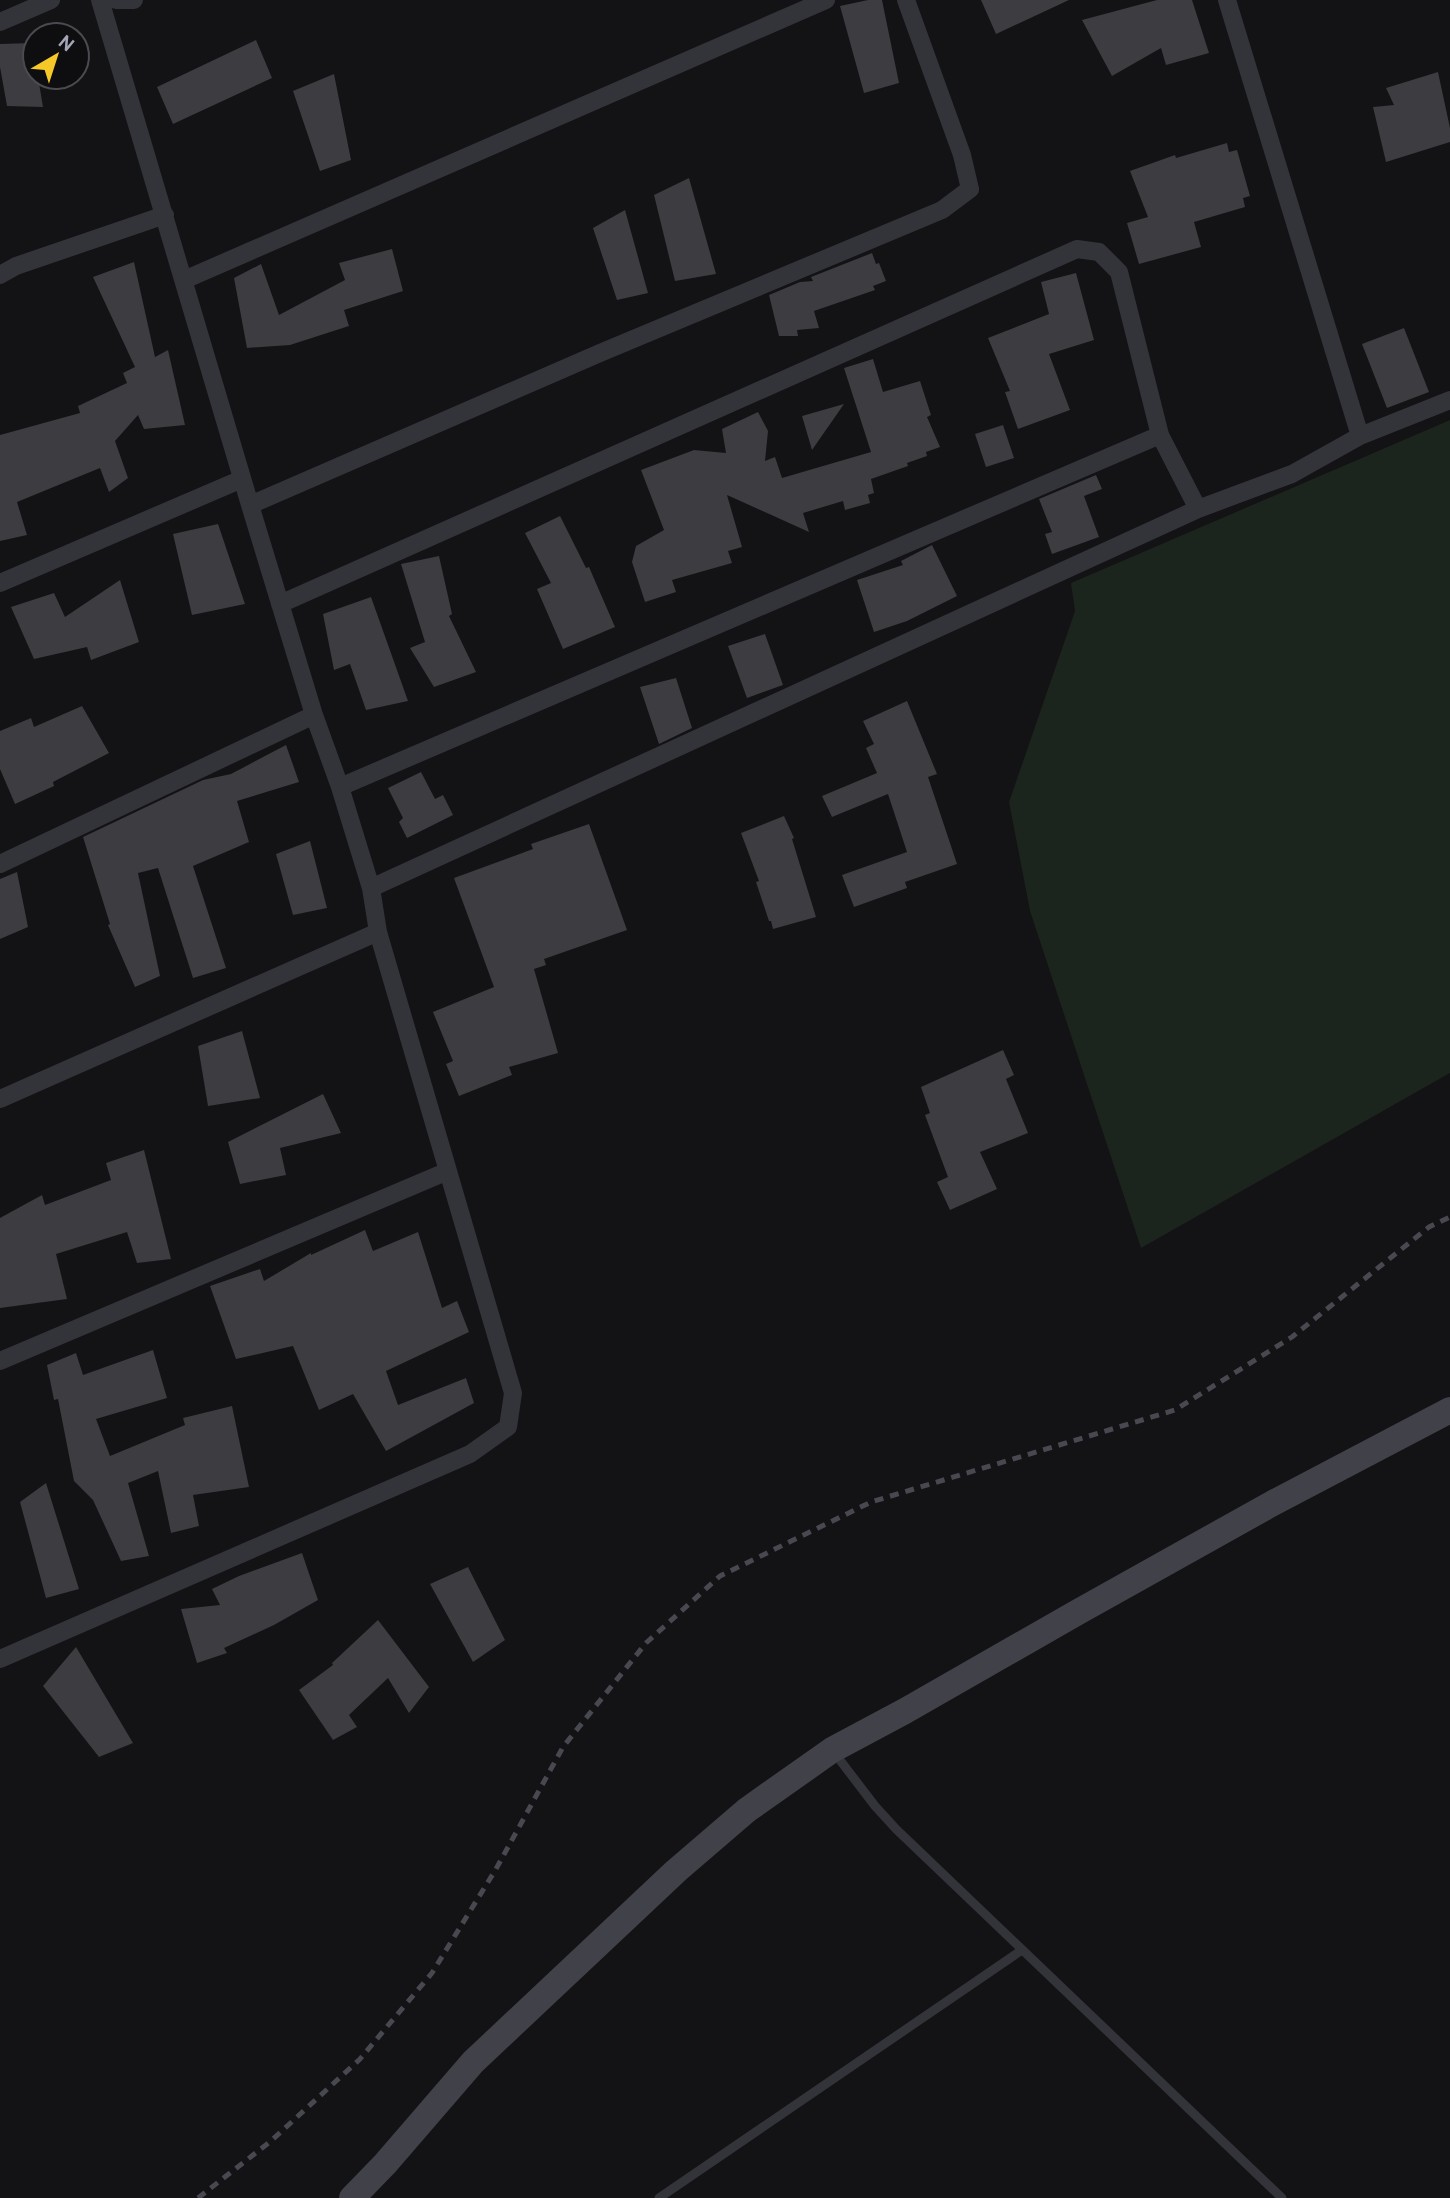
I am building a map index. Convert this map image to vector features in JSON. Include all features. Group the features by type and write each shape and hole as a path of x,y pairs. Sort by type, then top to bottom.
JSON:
{"street":[{"path":"0,22 51,0"},
{"path":"0,1659 470,1454 508,1427 513,1393 378,932 371,888 280,604 100,0"},
{"path":"116,0 134,0"},
{"path":"184,280 826,0"},
{"path":"250,505 600,353 942,210 970,189 962,155 906,0"},
{"path":"1227,0 1360,436"},
{"path":"0,275 16,266 164,215"},
{"path":"280,604 1077,249 1099,252 1119,272 1160,435 1198,509"},
{"path":"371,888 1198,509 1292,474 1360,436 1450,400"},
{"path":"340,787 1160,435"},
{"path":"0,583 242,479"},
{"path":"0,864 314,715"},
{"path":"0,1099 378,932"},
{"path":"0,1361 448,1171"},
{"path":"352,2198 473,2062 676,1871 747,1810 832,1749 905,1711 1273,1503 1450,1410"}],"lane":[{"path":"832,1749 896,1829 1282,2198"},
{"path":"659,2198 1022,1950"}],"shaded area":[{"path":"1450,420 1450,1073 1141,1248 1030,911 1009,802 1075,611 1071,583"}],"building":[{"path":"882,0 899,83 864,93 840,6"},
{"path":"981,0 1069,0 996,34"},
{"path":"1157,0 1192,0 1209,53 1166,65 1161,48 1112,76 1082,20"},
{"path":"256,40 272,78 173,124 157,87"},
{"path":"21,43 21,91 40,91 43,107 7,106 0,67 0,44"},
{"path":"1438,72 1450,128 1450,142 1386,162 1373,107 1394,105 1386,88"},
{"path":"334,74 351,160 320,171 293,91"},
{"path":"1227,143 1229,152 1237,150 1250,196 1243,198 1245,207 1194,222 1201,247 1139,264 1127,223 1148,217 1130,171 1175,155 1176,158"},
{"path":"689,178 716,274 675,281 654,195"},
{"path":"625,210 648,293 617,300 593,228"},
{"path":"392,249 403,291 344,310 349,326 290,345 247,348 234,278 261,264 279,315 345,280 339,263"},
{"path":"872,253 886,281 873,286 875,290 814,311 819,328 797,330 798,336 779,336 769,295 800,282 813,281 811,277"},
{"path":"134,262 155,357 168,350 185,425 144,429 138,415 115,441 128,478 109,492 100,468 17,502 27,535 0,541 0,435 80,413 78,406 127,383 123,373 135,367 93,277"},
{"path":"1076,273 1094,340 1049,354 1070,410 1018,429 1005,392 1010,391 988,338 1049,314 1041,282"},
{"path":"1404,328 1429,392 1387,408 1362,344"},
{"path":"873,359 883,392 920,381 931,415 927,417 940,447 926,452 927,456 907,463 908,466 871,479 874,493 868,495 870,503 845,510 843,501 803,513 809,532 727,495 742,547 728,551 732,563 672,580 676,592 645,602 632,562 636,546 664,530 641,470 694,450 726,453 722,429 758,412 768,431 765,461 775,457 782,478 871,452 844,368"},
{"path":"844,404 812,450 802,416"},
{"path":"1003,425 1014,458 986,467 975,434"},
{"path":"1096,475 1102,489 1084,496 1099,537 1052,554 1045,534 1052,532 1039,499"},
{"path":"560,516 586,568 589,567 615,627 563,649 537,589 551,583 525,533"},
{"path":"218,524 245,604 192,615 173,534"},
{"path":"932,545 957,596 907,621 874,632 857,580 903,565 901,561"},
{"path":"439,556 452,614 449,616 476,672 434,687 410,648 425,642 401,564"},
{"path":"120,580 139,642 91,660 87,647 34,659 11,607 54,593 65,617"},
{"path":"371,597 408,701 366,710 350,664 334,670 323,614"},
{"path":"765,634 783,685 747,698 728,646"},
{"path":"676,678 692,728 659,744 640,687"},
{"path":"907,701 937,774 928,777 957,864 905,882 907,888 854,907 842,875 907,852 888,794 832,817 822,796 877,773 866,748 874,744 863,721"},
{"path":"82,706 109,753 53,782 54,786 15,804 0,769 0,731 31,718 34,727"},
{"path":"286,745 299,782 237,801 249,842 193,866 226,968 193,978 158,868 138,873 160,976 135,987 108,925 110,924 83,837 203,780 231,774"},
{"path":"421,772 435,799 443,795 453,815 407,838 399,822 403,818 388,788"},
{"path":"784,816 794,838 792,839 816,917 773,929 741,833"},
{"path":"589,824 627,930 544,959 546,965 534,969 558,1053 509,1067 512,1075 459,1096 446,1064 453,1061 433,1012 494,987 454,878 533,849 531,844"},
{"path":"310,841 327,908 293,915 276,854"},
{"path":"17,872 28,927 0,939 0,879"},
{"path":"242,1031 260,1098 208,1106 198,1046"},
{"path":"1003,1050 1014,1075 1006,1079 1028,1133 980,1152 997,1189 950,1210 937,1182 948,1177 925,1115 930,1113 921,1087"},
{"path":"323,1094 341,1133 280,1148 286,1175 240,1184 228,1142"},
{"path":"144,1150 171,1259 137,1263 127,1232 56,1254 67,1299 0,1308 0,1218 42,1195 45,1205 111,1180 106,1163"},
{"path":"365,1230 373,1251 418,1232 442,1308 457,1301 469,1332 386,1371 398,1405 466,1378 474,1403 386,1451 353,1394 319,1410 293,1346 236,1359 210,1286 260,1269 264,1281 311,1253"},
{"path":"153,1350 167,1398 96,1419 110,1456 185,1425 183,1418 232,1406 249,1487 193,1495 199,1526 171,1533 158,1471 128,1483 149,1556 121,1561 93,1500 74,1481 58,1399 54,1400 47,1365 76,1353 83,1375"},
{"path":"46,1483 79,1589 46,1598 20,1502"},
{"path":"302,1553 318,1600 274,1625 224,1648 227,1653 197,1663 181,1609 220,1605 212,1589"},
{"path":"468,1567 505,1640 473,1662 430,1584"},
{"path":"378,1620 429,1687 409,1713 388,1678 349,1715 357,1727 333,1740 299,1690 333,1665 332,1663"},
{"path":"76,1647 133,1743 99,1757 43,1686"}],"railway":[{"path":"198,2198 271,2141 360,2059 432,1973 496,1869 563,1747 646,1643 720,1576 871,1502 1175,1410 1292,1337 1429,1227 1450,1217"}]}
